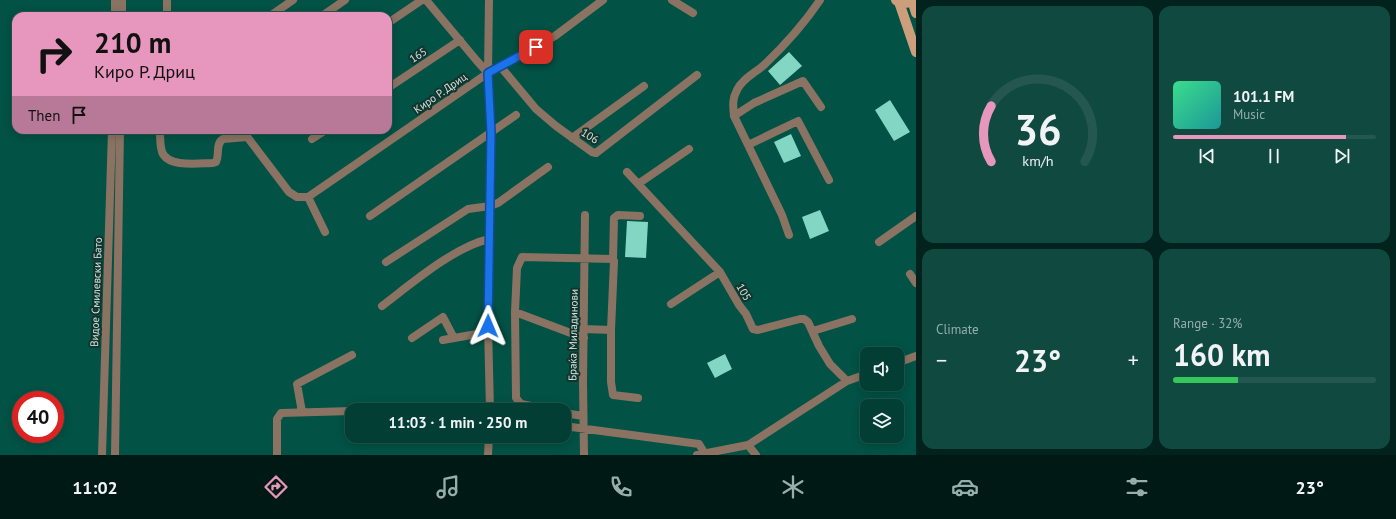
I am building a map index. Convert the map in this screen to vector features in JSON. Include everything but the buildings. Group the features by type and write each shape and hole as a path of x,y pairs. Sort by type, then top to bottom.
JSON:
{"main road":[{"path":"913,0 916,13"},
{"path":"897,1 905,4 916,0"},
{"path":"897,1 916,52"}],"street":[{"path":"115,0 115,12"},
{"path":"122,0 122,12"},
{"path":"167,0 167,12"},
{"path":"276,12 293,0"},
{"path":"328,12 345,0"},
{"path":"392,20 422,0"},
{"path":"426,0 488,73"},
{"path":"489,0 488,73 491,133 488,332 490,403"},
{"name":"Киро Р. Дриц","path":"308,197 488,73 555,36 603,0"},
{"path":"672,0 693,13"},
{"path":"789,235 782,215 734,116 732,100 737,88 763,66 798,31 820,0"},
{"name":"165","path":"392,85 460,40"},
{"name":"106","path":"500,66 536,109 572,138 592,152 596,153 697,75"},
{"path":"734,116 754,103 803,82 821,107"},
{"path":"572,138 644,86"},
{"path":"370,216 516,115"},
{"path":"748,145 798,121 829,180"},
{"name":"Видое Смилевски Бато","path":"102,455 112,134"},
{"name":"Видое Смилевски Бато","path":"115,455 120,134"},
{"path":"160,134 162,153 175,163 213,164 218,159 218,144 220,140 247,137"},
{"path":"245,134 289,192 296,197 308,197 325,232"},
{"path":"312,139 320,134"},
{"path":"638,184 689,148"},
{"path":"386,262 468,209 490,206 498,203 548,167"},
{"name":"105","path":"627,172 720,272 739,305 746,314 753,329 758,330 800,318 808,322 819,346 830,364 847,381"},
{"path":"638,398 613,395 611,382 611,330 614,218 618,215 640,216"},
{"name":"Браќа Миладинови","path":"584,455 585,216"},
{"path":"879,242 916,216"},
{"path":"382,306 441,262 478,242 489,239"},
{"path":"521,403 516,398 515,312 517,268 522,257 613,259"},
{"path":"671,304 720,272"},
{"path":"910,274 916,283"},
{"path":"515,312 584,333 611,330"},
{"path":"412,338 443,317 454,338"},
{"path":"813,332 852,319"},
{"path":"443,340 488,332"},
{"path":"302,412 297,384 352,355"},
{"path":"904,360 916,356"},
{"path":"571,427 699,444 701,454 748,445 847,381 860,376"},
{"path":"278,455 277,418 281,413 345,411"},
{"path":"571,414 583,416"},
{"path":"488,455 489,443"},
{"path":"748,445 756,455"}],"route":[{"path":"488,326 491,133 488,73 536,47"}]}
